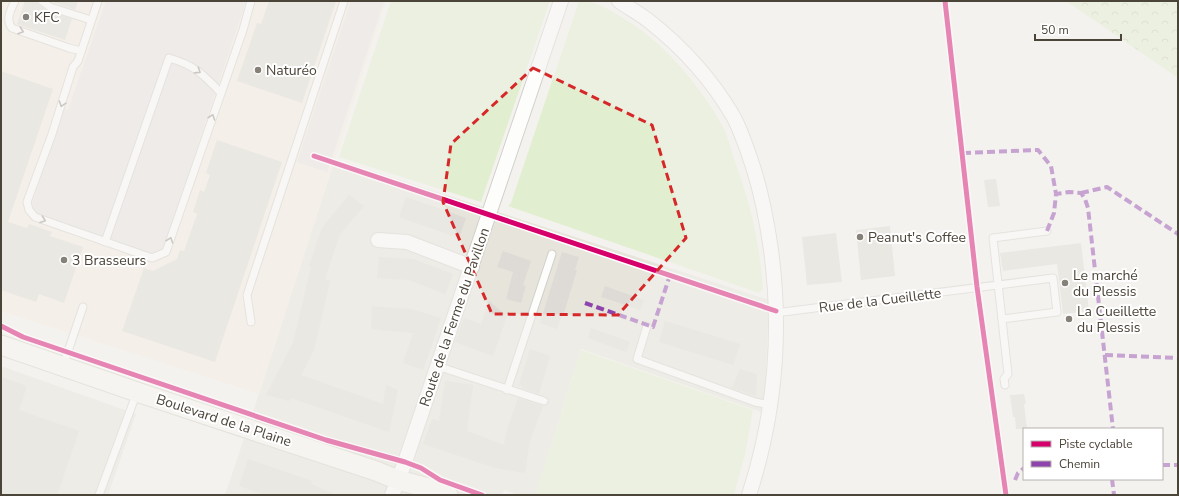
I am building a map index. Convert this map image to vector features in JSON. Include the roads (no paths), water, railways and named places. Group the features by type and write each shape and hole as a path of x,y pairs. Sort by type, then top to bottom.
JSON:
{"main road":[{"name":"Boulevard de la Plaine","path":"1,345 137,392 376,470 395,488 428,488 448,495"}],"street":[{"name":"Route de la Ferme du Pavillon","path":"395,488 472,267 561,1"},
{"path":"619,1 649,21 702,72 734,118 748,152 759,186 767,222 774,271 777,334 773,387 765,442 749,495"},
{"path":"378,240 406,242 472,267"}],"lane":[{"path":"15,1 8,20 12,28 81,51"},
{"path":"42,1 50,7 91,20"},
{"path":"98,1 78,61 73,67 54,128 27,202 29,210 35,217 152,258 166,252 243,30 251,1"},
{"path":"251,322 247,295 344,1"},
{"path":"105,242 169,58 185,63 203,74 221,93"},
{"path":"1005,385 1004,379 1008,374 993,238 1047,231"},
{"path":"507,390 552,254"},
{"name":"Rue de la Cueillette","path":"776,311 783,312 1053,278 1057,312 1002,319"},
{"path":"63,367 83,307"},
{"path":"648,326 637,359 755,402 771,405"},
{"path":"438,366 544,401"},
{"path":"99,495 137,392"}],"place":[{"name":"KFC","path":"26,17"},
{"name":"Naturéo","path":"258,70"},
{"name":"Peanut's Coffee","path":"860,237"},
{"name":"3 Brasseurs","path":"64,260"},
{"name":"Le marché du Plessis","path":"1065,283"},
{"name":"La Cueillette du Plessis","path":"1069,319"}]}
